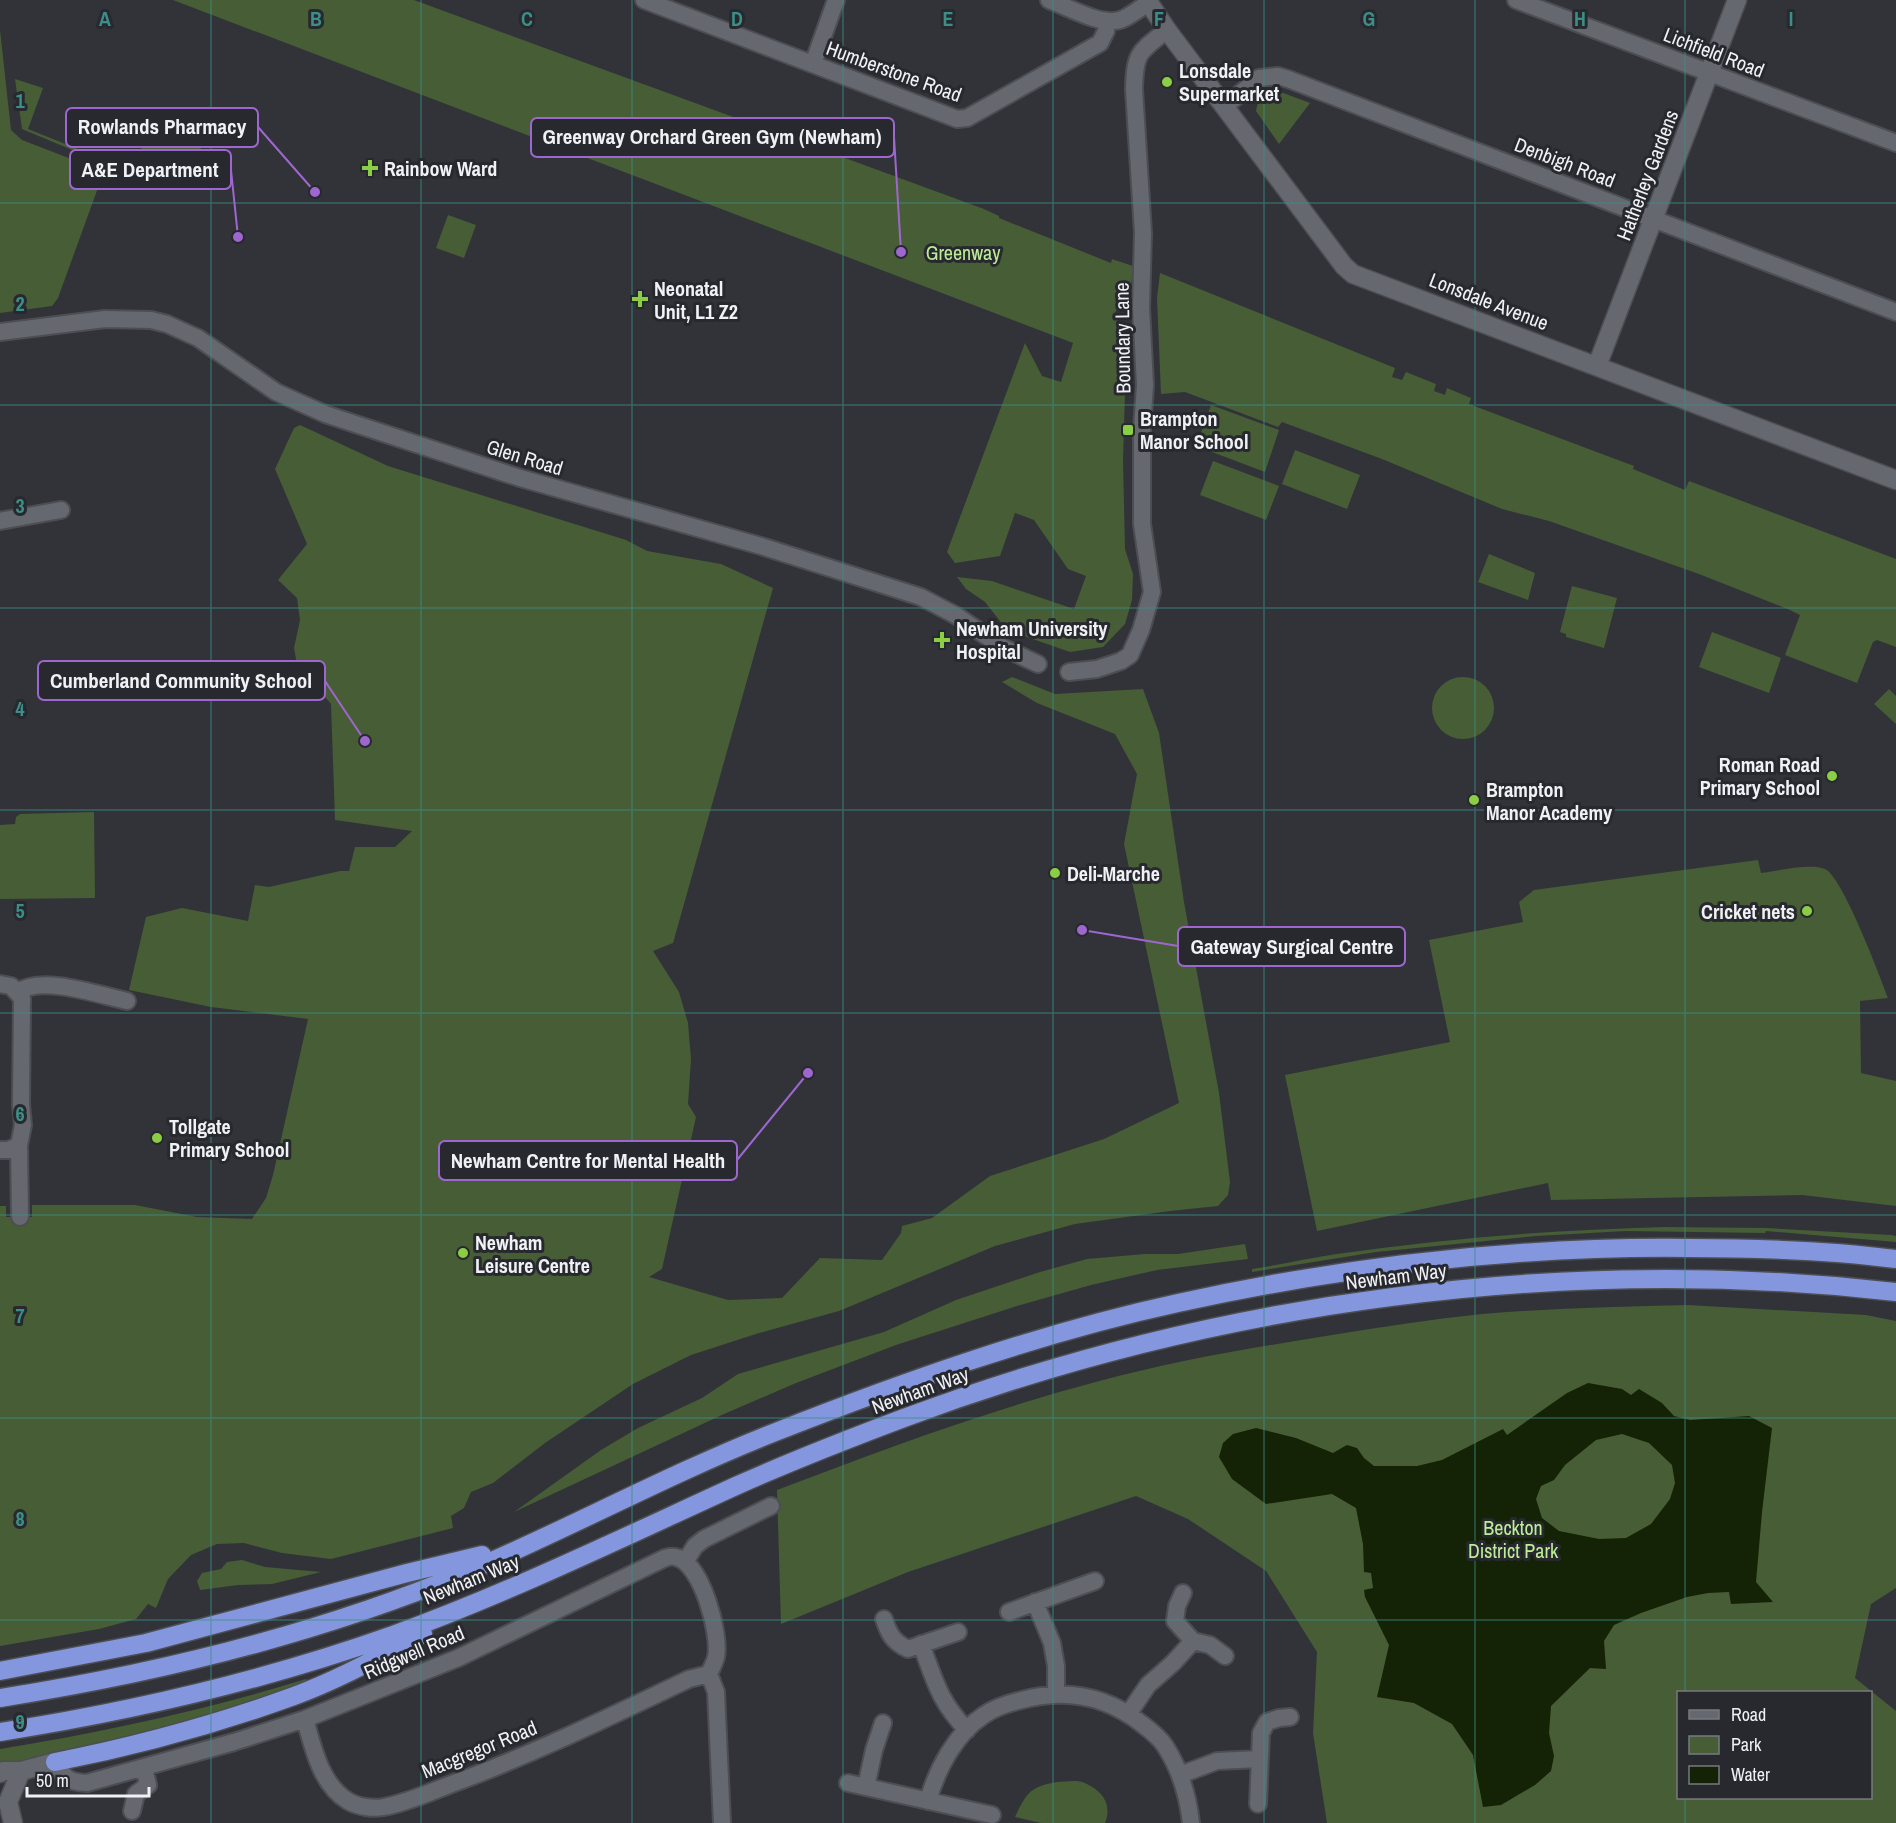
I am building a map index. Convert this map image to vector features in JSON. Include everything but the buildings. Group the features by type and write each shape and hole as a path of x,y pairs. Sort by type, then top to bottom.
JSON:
{"highway":[{"name":"Newham Way","path":"0,1698 137,1674 303,1630 383,1604 462,1574 540,1540 768,1434 888,1389 1068,1331 1176,1304 1380,1266 1489,1254 1635,1247 1749,1248 1896,1259"},
{"name":"Newham Way","path":"0,1732 144,1706 271,1673 393,1635 534,1578 743,1483 906,1418 1026,1377 1137,1344 1256,1318 1392,1298 1581,1281 1679,1279 1847,1287 1896,1292"},
{"path":"0,1671 146,1643 540,1540"},
{"path":"55,1762 110,1751 215,1723 297,1695 368,1662 534,1578"}],"street":[{"name":"Humberstone Road","path":"644,0 957,119 968,118 1100,43 1106,31 1107,22"},
{"path":"813,64 836,0"},
{"path":"1049,0 1107,22 1123,20 1148,2"},
{"name":"Lichfield Road","path":"1516,0 1896,142"},
{"name":"Hatherley Gardens","path":"1597,366 1737,0"},
{"name":"Lonsdale Avenue","path":"1148,2 1344,266 1353,274 1896,480"},
{"name":"Boundary Lane","path":"1069,672 1097,669 1121,661 1130,655 1141,630 1152,592 1142,524 1141,469 1145,386 1141,308 1143,234 1134,89 1138,55 1167,30"},
{"name":"Denbigh Road","path":"1225,106 1259,78 1278,76 1655,218 1896,312"},
{"name":"Glen Road","path":"0,332 105,319 151,320 167,324 198,339 276,392 325,414 520,478 761,546 921,597 957,616 1002,647 1038,664"},
{"path":"0,520 61,510"},
{"path":"0,984 11,986 22,998 21,1105 23,1118 19,1145 20,1217"},
{"path":"18,992 24,987 39,985 61,987 127,1001"},
{"path":"0,1150 9,1150 19,1145"},
{"path":"722,1823 716,1692 709,1674 716,1657 716,1625 710,1606 693,1571 685,1562 704,1539 771,1506"},
{"name":"Ridgwell Road","path":"55,1762 69,1780 87,1783 234,1742 305,1719 458,1658 666,1558 675,1557 685,1562"},
{"path":"1009,1612 1095,1581"},
{"path":"1183,1593 1177,1606 1175,1621 1193,1641 1210,1645 1226,1656"},
{"path":"1035,1602 1053,1649 1056,1666 1056,1693"},
{"path":"884,1619 890,1637 897,1644 908,1649 958,1632"},
{"path":"1129,1713 1148,1686 1193,1641"},
{"path":"921,1644 941,1698 951,1714 967,1730"},
{"name":"Macgregor Road","path":"305,1719 323,1774 332,1789 350,1802 366,1807 383,1807 425,1794 525,1756 689,1679 709,1674"},
{"path":"928,1801 933,1782 945,1759 967,1730 984,1714 1007,1704 1056,1693 1099,1700 1129,1713 1164,1744 1180,1776 1189,1804 1191,1823"},
{"path":"1258,1804 1261,1733 1267,1722 1290,1717"},
{"path":"866,1787 883,1723"},
{"path":"1180,1776 1217,1761 1259,1759"},
{"path":"0,1773 21,1771 55,1762"},
{"path":"132,1810 136,1794 148,1785 144,1767"},
{"path":"13,1823 8,1802 21,1771"},
{"path":"848,1783 992,1815"}],"green space":[{"name":"Greenway","path":"173,0 414,0 984,209 999,218 1111,263 1112,259 1133,266 1130,298 1124,296 1112,318 1127,324 1123,461 1125,549 1133,574 1132,600 1125,624 1103,647 1070,652 1007,630 985,602 966,589 957,577 992,581 1074,609 1086,576 1068,569 1034,520 1015,513 1000,556 955,563 947,552 1025,343 1042,376 1061,382 1073,343"},
{"path":"0,30 11,130 22,140 100,170 103,174 58,298 52,306 0,313"},
{"path":"15,79 43,88 28,129 103,159 101,162 22,129"},
{"path":"1273,91 1310,103 1279,144 1256,111 1261,98"},
{"path":"163,122 191,132 203,142 191,180 172,182 140,168 141,150 145,139 155,124"},
{"path":"448,215 476,225 464,258 436,248"},
{"path":"1160,273 1395,368 1392,377 1402,380 1406,372 1436,384 1434,391 1445,395 1447,388 1471,398 1469,404 1634,466 1633,469 1685,490 1689,481 1896,559 1896,647 1877,640 1873,642 1857,683 1785,655 1800,615 1790,610 1699,574 1549,521 1502,509 1382,459 1282,422 1278,427 1185,392 1161,394 1157,298"},
{"path":"1211,405 1279,430 1265,472 1196,446"},
{"path":"300,425 388,466 626,540 647,551 721,564 773,588 673,943 653,951 679,992 688,1023 691,1059 688,1104 696,1117 662,1269 649,1277 728,1300 782,1298 820,1258 882,1260 901,1233 902,1226 932,1218 990,1176 1104,1139 1179,1103 1124,844 1137,774 1115,734 1037,703 1002,682 1012,677 1055,694 1143,689 1159,733 1184,902 1219,1093 1230,1182 1228,1195 1218,1206 1075,1224 995,1246 839,1311 691,1355 633,1384 545,1443 493,1483 471,1492 464,1508 451,1516 453,1528 331,1559 282,1553 244,1543 217,1544 191,1555 168,1579 156,1608 148,1604 136,1619 99,1629 0,1646 0,1206 6,1206 6,1217 32,1217 32,1205 135,1205 197,1217 252,1219 266,1198 273,1175 308,1019 211,1007 129,990 146,917 182,908 248,921 255,885 269,887 349,871 355,847 395,847 412,831 335,820 331,704 297,664 294,648 300,620 297,598 278,580 307,544 275,469 294,428"},
{"path":"1295,450 1360,475 1347,509 1282,484"},
{"path":"1213,461 1279,486 1266,520 1200,495"},
{"path":"1489,554 1535,573 1528,600 1478,582"},
{"path":"1572,586 1617,598 1604,648 1566,637 1566,634 1560,632"},
{"path":"1712,632 1781,658 1769,693 1699,667"},
{"path":"1457,677 1469,677 1485,686 1492,696 1494,708 1492,720 1485,730 1469,739 1457,739 1446,734 1437,725 1432,714 1432,702 1437,691 1446,682"},
{"path":"1889,689 1896,696 1896,724 1874,704"},
{"path":"94,812 95,898 0,899 0,825 15,824 16,817 20,814"},
{"path":"1758,860 1761,873 1793,868 1819,867 1825,869 1841,889 1877,970 1888,998 1860,1001 1861,1073 1896,1081 1896,1206 1802,1195 1551,1200 1548,1183 1317,1231 1285,1075 1450,1042 1429,940 1523,922 1519,902 1534,890"},
{"path":"1664,1227 1766,1228 1891,1235 1896,1236 1896,1242 1766,1231 1765,1233 1626,1231 1536,1236 1376,1252 1252,1272 1252,1269 1315,1257 1418,1243 1582,1230"},
{"path":"1245,1244 1248,1259 1157,1270 1091,1285 896,1345 796,1383 724,1414 514,1512 601,1450 638,1428 702,1398 738,1374 884,1332 956,1300 1087,1259 1145,1254 1178,1254"},
{"name":"Beckton District Park","path":"1688,1305 1866,1315 1896,1321 1896,1588 1871,1604 1855,1678 1871,1691 1677,1691 1677,1799 1872,1799 1872,1692 1896,1711 1896,1823 1327,1823 1313,1733 1317,1652 1266,1571 1188,1519 1136,1496 908,1572 781,1624 777,1490 978,1417 1080,1386 1184,1361 1370,1329 1463,1316 1585,1308"},
{"path":"242,1560 265,1567 321,1572 272,1584 238,1585 200,1590 197,1581 202,1573 221,1569 227,1562"},
{"path":"306,1679 308,1685 207,1719 0,1768 0,1749 154,1719 231,1701"},
{"path":"1057,1782 1082,1782 1100,1793 1107,1809 1105,1823 1041,1823 1015,1817 1030,1792 1041,1786"}],"water":[{"path":"1588,1383 1622,1389 1631,1395 1639,1389 1662,1403 1674,1416 1690,1420 1749,1416 1772,1428 1756,1582 1773,1602 1731,1604 1729,1592 1708,1593 1687,1597 1614,1625 1604,1641 1606,1669 1590,1668 1551,1706 1549,1733 1554,1756 1551,1771 1535,1785 1501,1805 1483,1807 1473,1755 1452,1724 1414,1703 1377,1697 1389,1645 1365,1597 1364,1590 1373,1588 1371,1573 1364,1572 1363,1544 1356,1508 1332,1494 1266,1504 1232,1479 1219,1457 1223,1443 1233,1434 1256,1428 1296,1438 1333,1453 1347,1445 1357,1448 1374,1466 1417,1466 1442,1460 1503,1429 1507,1435 1567,1393","holes":["1622,1434 1649,1443 1672,1465 1675,1483 1670,1499 1651,1524 1626,1538 1599,1539 1559,1531 1542,1518 1536,1499 1541,1486 1554,1480 1565,1465 1596,1440"]}],"place":[{"name":"Lonsdale Supermarket","path":"1167,82"},
{"name":"Rainbow Ward","path":"370,168"},
{"name":"Rowlands Pharmacy","path":"315,192"},
{"name":"A&E Department","path":"238,237"},
{"name":"Greenway Orchard Green Gym (Newham)","path":"901,252"},
{"name":"Neonatal Unit, L1 Z2","path":"640,299"},
{"name":"Brampton Manor School","path":"1128,430"},
{"name":"Newham University Hospital","path":"942,640"},
{"name":"Cumberland Community School","path":"365,741"},
{"name":"Roman Road Primary School","path":"1832,776"},
{"name":"Brampton Manor Academy","path":"1474,800"},
{"name":"Deli-Marche","path":"1055,873"},
{"name":"Cricket nets","path":"1807,911"},
{"name":"Gateway Surgical Centre","path":"1082,930"},
{"name":"Newham Centre for Mental Health","path":"808,1073"},
{"name":"Tollgate Primary School","path":"157,1138"},
{"name":"Newham Leisure Centre","path":"463,1253"}]}
